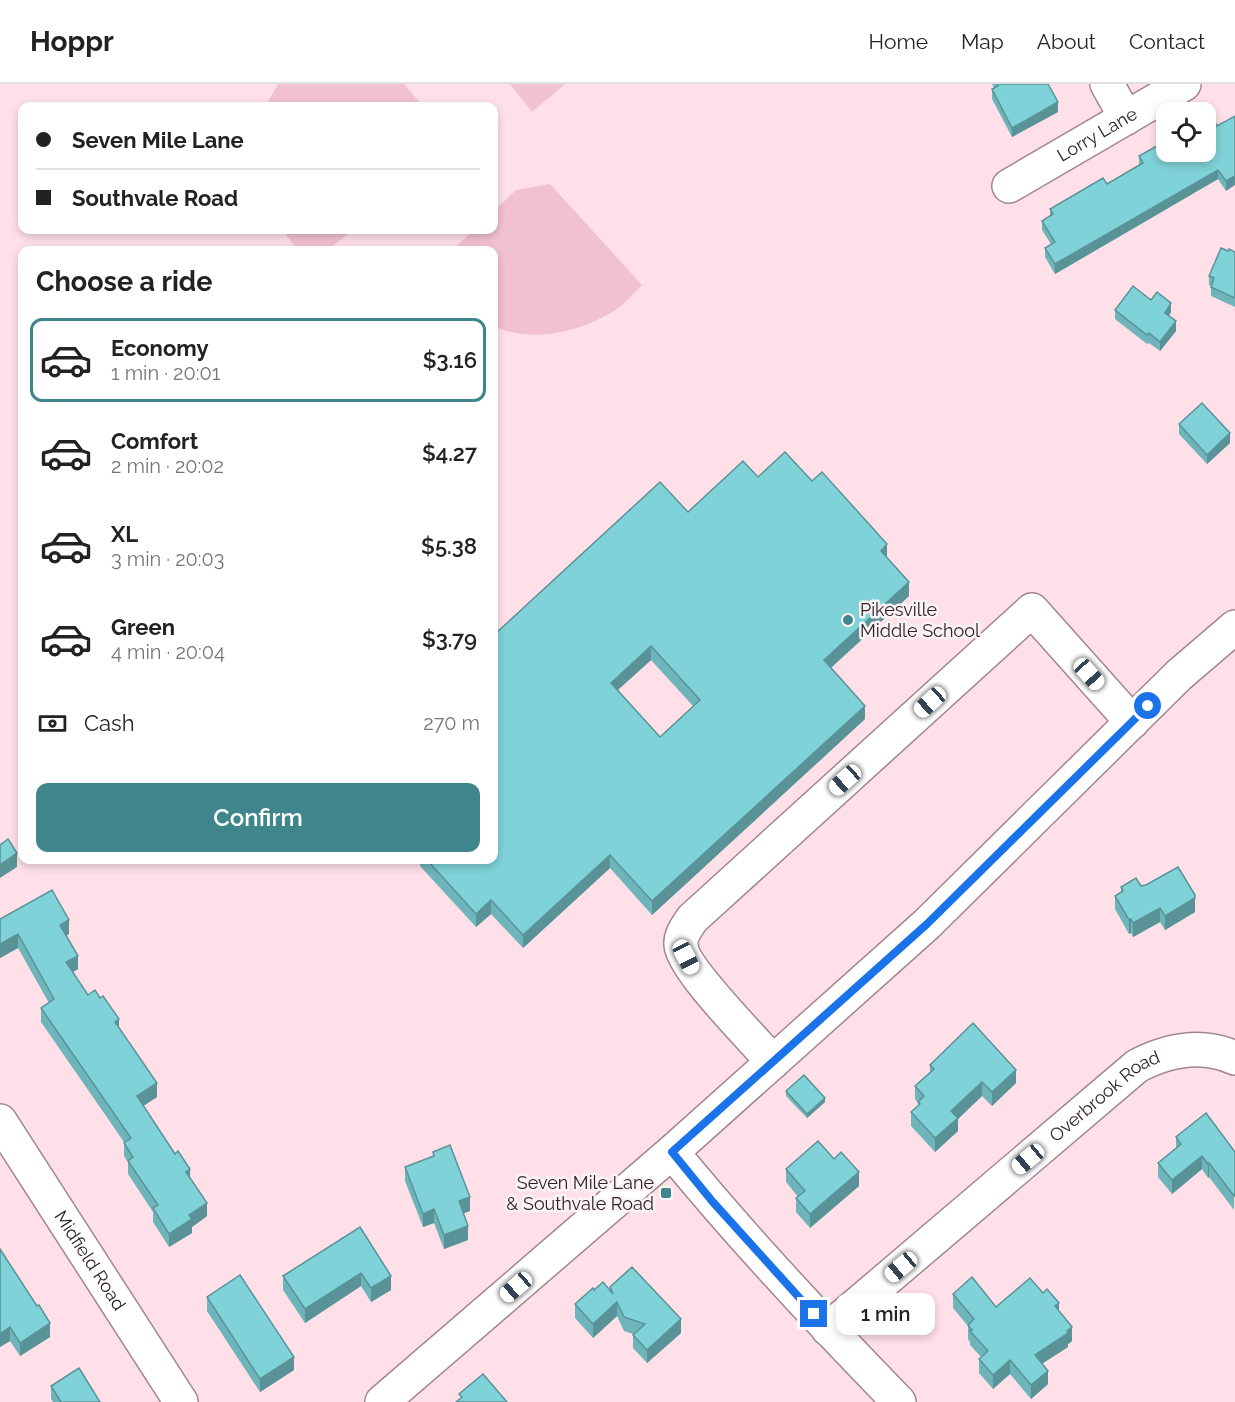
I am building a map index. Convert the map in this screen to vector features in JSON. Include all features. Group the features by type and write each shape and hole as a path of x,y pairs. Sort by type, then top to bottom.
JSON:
{"street":[{"path":"1107,84 1126,118"},
{"name":"Lorry Lane","path":"1009,186 1185,84"},
{"path":"773,1062 693,971 681,946 683,933 692,919 1032,610 1132,722"},
{"path":"382,1402 672,1152 927,924 1179,675 1235,627"},
{"name":"Overbrook Road","path":"828,1329 1137,1066 1158,1055 1180,1050 1205,1050 1235,1058"},
{"name":"Midfield Road","path":"0,1121 181,1402"},
{"path":"672,1152 720,1210 828,1329 899,1402"}],"shaded area":[{"path":"278,84 404,84 420,102 268,102"},
{"path":"510,84 565,84 532,112"},
{"path":"550,184 642,285 618,309 571,330 539,335 498,327 498,246 456,246 470,234 498,234 498,207 516,190"},
{"path":"286,234 348,234 333,246 294,246"}],"building":[{"path":"997,84 1048,84 1058,102 1012,128 992,89 998,86"},
{"path":"1235,116 1235,176 1226,181 1218,170 1055,264 1045,248 1055,242 1042,221 1053,214 1050,209 1103,178 1107,184 1143,163 1139,156 1156,146 1156,162 1216,162 1216,124 1217,126"},
{"path":"1221,248 1235,252 1235,298 1211,287 1214,278 1209,276"},
{"path":"1133,286 1151,300 1157,292 1171,303 1165,313 1176,321 1160,342 1149,333 1147,335 1115,310"},
{"path":"1202,403 1230,433 1207,455 1179,424"},
{"path":"785,452 812,481 822,472 887,544 881,551 909,582 824,660 865,706 652,901 610,855 523,935 491,900 476,914 431,864 498,864 498,631 660,482 688,512 743,461 758,477","holes":["651,646 700,700 660,737 611,683"]},
{"path":"8,839 17,853 0,865 0,845"},
{"path":"1178,867 1195,898 1165,916 1160,908 1133,923 1131,919 1129,920 1115,896 1123,891 1121,887 1136,878 1141,886 1146,885"},
{"path":"52,890 69,920 60,925 78,956 66,962 88,995 95,990 100,998 103,996 119,1019 115,1022 157,1083 137,1096 175,1154 178,1151 190,1169 186,1172 207,1203 189,1215 192,1219 169,1234 153,1208 158,1205 128,1161 133,1157 124,1143 131,1138 41,1008 54,999 18,934 0,944 0,919"},
{"path":"973,1023 1016,1070 992,1092 982,1082 951,1111 958,1118 935,1138 911,1112 920,1104 918,1102 924,1096 915,1086 934,1069 930,1065"},
{"path":"804,1075 825,1098 807,1114 786,1091"},
{"path":"1206,1113 1235,1152 1235,1196 1202,1156 1172,1180 1158,1163 1181,1144 1176,1137"},
{"path":"818,1141 834,1159 841,1152 859,1172 810,1214 796,1198 805,1191 786,1169"},
{"path":"450,1145 470,1197 459,1201 468,1226 444,1235 434,1209 423,1214 405,1167 434,1156 433,1152"},
{"path":"360,1227 391,1276 371,1288 361,1273 305,1309 283,1276"},
{"path":"0,1249 50,1323 20,1343 10,1327 0,1334"},
{"path":"632,1267 681,1319 647,1350 633,1335 645,1324 624,1317 617,1302 593,1324 575,1304 603,1282 613,1294 610,1287"},
{"path":"240,1275 294,1357 260,1379 207,1297"},
{"path":"972,1277 996,1307 1030,1278 1043,1293 1047,1289 1059,1303 1055,1306 1072,1327 1067,1331 1068,1333 1035,1355 1048,1371 1031,1385 1010,1360 993,1375 979,1359 988,1351 970,1331 972,1330 968,1325 974,1319 953,1294"},
{"path":"79,1368 100,1402 61,1402 51,1386"},
{"path":"483,1374 507,1402 456,1402 462,1397 459,1394"}],"place":[{"name":"Pikesville Middle School","path":"848,620"},
{"name":"Seven Mile Lane & Southvale Road","path":"666,1193"}],"route":[{"path":"814,1314 712,1201 672,1152 927,924 1148,706"}]}
